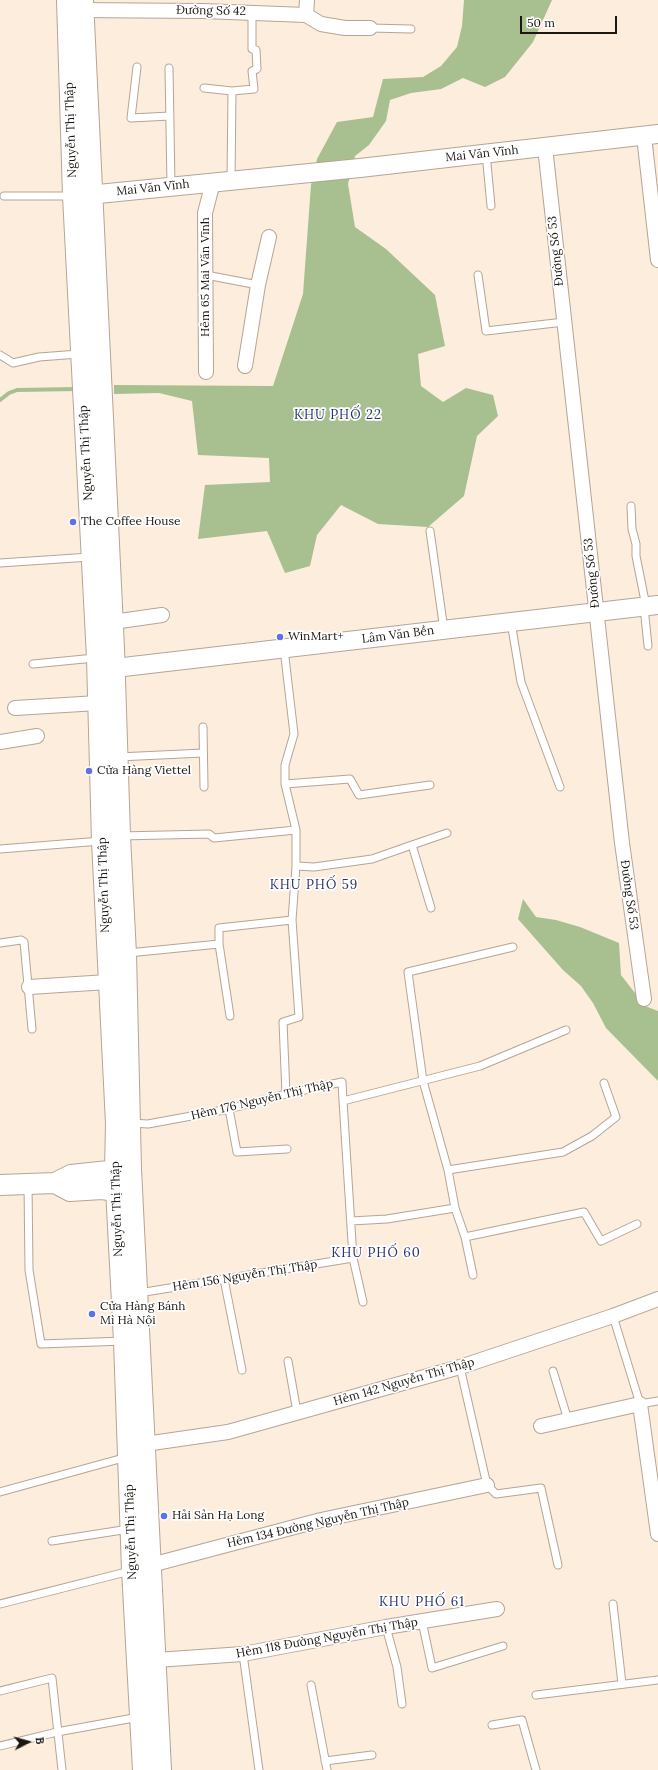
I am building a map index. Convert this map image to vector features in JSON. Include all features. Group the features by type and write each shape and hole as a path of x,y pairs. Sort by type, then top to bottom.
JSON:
{"main road":[{"name":"Nguyễn Thị Thập","path":"75,5 88,366 113,622 103,665 98,703 111,838 126,954 123,1124 124,1341 132,1529 142,1568 156,1660 161,1770"},
{"name":"Nguyễn Thị Thập","path":"93,406 92,557 103,665 118,757 111,838 108,982 123,1124"},
{"path":"0,1185 55,1183 70,1175 123,1170"},
{"path":"55,1183 70,1191 102,1189 124,1190"},
{"name":"Nguyễn Thị Thập","path":"124,1190 137,1293 145,1444 140,1716 143,1770"}],"street":[{"path":"307,0 306,14 321,24 345,28 370,28"},
{"name":"Đường Số 42","path":"75,5 203,5 252,12 306,14"},
{"path":"651,135 658,260"},
{"name":"Mai Văn Vĩnh","path":"82,195 360,168 651,135"},
{"name":"Đường Số 53","path":"545,147 622,844 644,999"},
{"name":"Hẻm 65 Mai Văn Vĩnh","path":"206,372 205,213 213,182"},
{"path":"245,366 258,285 269,237"},
{"name":"Lâm Văn Bền","path":"103,665 284,648 650,606"},
{"path":"113,622 162,615"},
{"path":"15,708 98,703"},
{"path":"0,742 37,736"},
{"path":"29,987 108,982"},
{"name":"Hẻm 142 Nguyễn Thị Thập","path":"145,1444 228,1432 460,1367 613,1316 658,1299"},
{"path":"540,1426 640,1404 658,1534"},
{"name":"Hẻm 134 Đường Nguyễn Thị Thập","path":"142,1568 321,1520 487,1485"},
{"name":"Hẻm 118 Đường Nguyễn Thị Thập","path":"156,1660 243,1654 386,1627 497,1609"}],"lane":[{"path":"204,88 232,91 254,89 252,70 257,68 257,62 256,50 252,49 252,12"},
{"path":"370,28 411,29"},
{"path":"137,67 131,118 170,116"},
{"path":"169,68 171,187"},
{"path":"231,180 232,91"},
{"path":"486,153 491,206"},
{"path":"4,196 82,195"},
{"path":"206,275 258,285"},
{"path":"478,275 486,331 564,322"},
{"path":"0,355 13,363 39,357 88,366"},
{"path":"631,506 637,561 650,606 648,646"},
{"path":"430,530 444,630"},
{"path":"0,563 92,557"},
{"path":"511,622 521,682 560,787"},
{"path":"284,648 294,734 285,765 285,784 296,830 296,866 292,920 299,1016 283,1022 286,1094"},
{"path":"33,664 103,665"},
{"path":"203,727 204,787"},
{"path":"118,757 204,753"},
{"path":"285,784 350,778 359,795 430,785"},
{"path":"0,849 111,838 209,834 214,838 296,830"},
{"path":"296,866 314,867 372,859 447,833"},
{"path":"412,845 431,908"},
{"path":"230,1016 219,944 219,928 292,920"},
{"path":"0,943 21,940 24,942 32,1029"},
{"path":"126,954 219,944"},
{"path":"473,1276 465,1237 455,1208 448,1170 423,1081 408,972 513,947"},
{"name":"Hẻm 176 Nguyễn Thị Thập","path":"123,1124 148,1124 229,1109 286,1094 342,1082 343,1101 480,1066 566,1030"},
{"path":"448,1170 563,1152 592,1136 616,1117 604,1083"},
{"path":"343,1101 353,1258 363,1302"},
{"path":"229,1109 237,1152 287,1149"},
{"path":"28,1184 30,1270 41,1344 124,1341"},
{"path":"351,1221 387,1219 455,1208"},
{"path":"465,1237 584,1212 601,1241 637,1224"},
{"name":"Hẻm 156 Nguyễn Thị Thập","path":"137,1293 353,1258"},
{"path":"224,1279 242,1370"},
{"path":"613,1316 640,1404 658,1401"},
{"path":"288,1361 298,1412"},
{"path":"460,1367 487,1485 496,1494 541,1488 558,1565"},
{"path":"553,1371 568,1420"},
{"path":"0,1492 129,1457"},
{"path":"52,1541 132,1529"},
{"path":"0,1604 142,1568"},
{"path":"613,1604 622,1684"},
{"path":"422,1621 432,1668 503,1646"},
{"path":"386,1627 399,1674 402,1704"},
{"path":"243,1654 260,1770"},
{"path":"0,1691 52,1678 62,1770"},
{"path":"536,1695 658,1680"},
{"path":"311,1685 327,1770"},
{"path":"0,1746 57,1732 140,1716"},
{"path":"492,1725 522,1720 536,1770"},
{"path":"325,1761 372,1755"}],"shaded area":[{"path":"464,0 552,0 533,42 505,77 485,87 463,78 441,89 411,93 390,100 386,121 369,145 355,156 348,184 355,227 386,249 435,295 445,346 418,354 421,386 443,402 466,388 493,395 498,416 477,436 464,496 428,527 378,524 341,505 317,535 310,566 285,573 267,531 198,539 205,485 270,482 269,458 198,455 192,401 159,393 114,394 114,385 273,386 303,294 311,185 317,159 337,122 373,117 383,79 423,77 441,66 457,47 462,26"},
{"path":"523,899 536,917 556,920 580,927 619,943 621,975 645,1006 658,1011 658,1081 606,1028 593,1003 581,986 563,970 518,919"}],"waterway":[{"path":"0,400 9,393 17,390 77,389"}],"place":[{"name":"The Coffee House","path":"73,522"},
{"name":"WinMart+","path":"280,637"},
{"name":"Cửa Hàng Viettel","path":"89,771"},
{"name":"Cửa Hàng Bánh Mì Hà Nội","path":"92,1314"},
{"name":"Hải Sản Hạ Long","path":"164,1516"}],"district":[{"name":"KHU PHỐ 22","path":"338,415"},
{"name":"KHU PHỐ 59","path":"314,885"},
{"name":"KHU PHỐ 60","path":"376,1253"},
{"name":"KHU PHỐ 61","path":"422,1602"}]}
